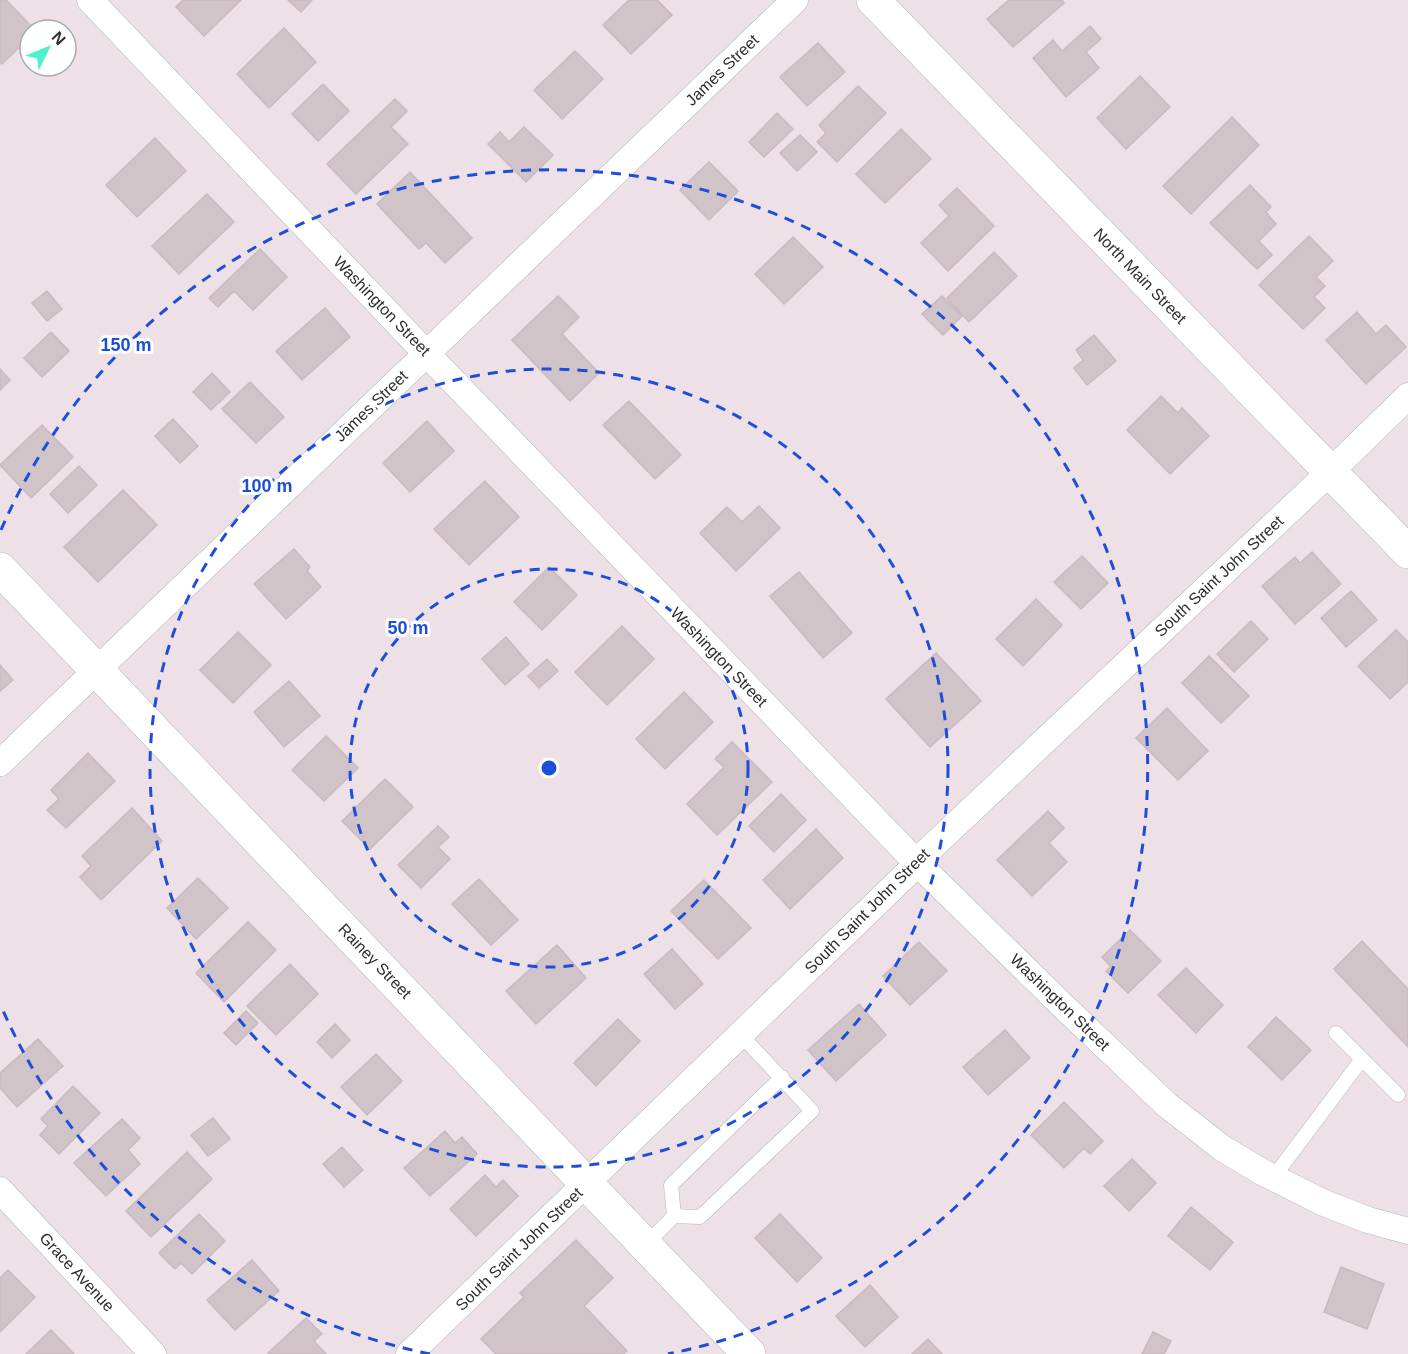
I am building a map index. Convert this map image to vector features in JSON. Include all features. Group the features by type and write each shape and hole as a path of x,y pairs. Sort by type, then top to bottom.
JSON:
{"street":[{"name":"Washington Street","path":"90,0 916,862 1167,1105 1222,1148 1262,1173 1324,1203 1368,1220 1408,1231"},
{"name":"James Street","path":"0,763 795,0"},
{"name":"North Main Street","path":"873,0 1408,552"},
{"name":"South Saint John Street","path":"410,1354 913,868 916,862 1408,396"},
{"name":"Rainey Street","path":"0,569 749,1354"},
{"name":"Grace Avenue","path":"0,1191 153,1354"}],"lane":[{"path":"1336,1033 1398,1095"},
{"path":"645,1245 674,1216 700,1217 812,1111 740,1034"},
{"path":"1273,1178 1362,1059"},
{"path":"674,1216 671,1185 782,1077"}],"building":[{"path":"0,0 6,0 23,18 18,18 18,49 2,64 0,62"},
{"path":"183,0 241,0 204,36 176,7"},
{"path":"288,0 312,0 301,12"},
{"path":"629,0 657,0 672,15 631,54 603,25"},
{"path":"1009,0 1062,0 1064,3 1013,47 987,19"},
{"path":"1090,26 1101,39 1086,52 1099,68 1066,97 1033,58 1053,40 1062,51"},
{"path":"284,28 316,62 269,108 237,74"},
{"path":"818,43 845,72 807,106 780,77"},
{"path":"575,51 603,79 562,119 534,90"},
{"path":"1140,76 1170,107 1126,149 1097,118"},
{"path":"323,84 349,111 318,141 292,114"},
{"path":"858,86 886,113 837,162 817,142 826,133 819,125"},
{"path":"395,99 407,111 391,127 408,144 356,194 327,164"},
{"path":"777,113 793,129 764,157 749,142"},
{"path":"1232,117 1259,145 1191,214 1163,186"},
{"path":"524,127 553,155 526,182 488,144 500,132 509,142"},
{"path":"901,129 931,159 885,203 856,174"},
{"path":"800,135 817,152 797,171 780,153"},
{"path":"155,138 186,171 137,217 106,185"},
{"path":"709,162 738,191 709,220 680,190"},
{"path":"410,172 472,238 445,263 426,243 419,249 377,204"},
{"path":"1250,185 1271,207 1266,212 1276,224 1259,241 1272,255 1257,269 1210,223"},
{"path":"957,188 994,226 948,271 921,243 949,216 939,205"},
{"path":"207,194 234,222 179,274 152,246"},
{"path":"1309,236 1333,261 1316,277 1325,286 1314,297 1325,308 1303,329 1259,285"},
{"path":"793,237 823,267 784,304 755,274"},
{"path":"260,249 287,277 253,310 234,291 218,307 209,298"},
{"path":"994,252 1017,276 969,322 947,298"},
{"path":"47,291 62,309 47,321 32,303"},
{"path":"558,296 579,317 562,334 599,373 570,401 512,340"},
{"path":"942,296 962,316 943,335 922,314"},
{"path":"325,308 350,337 302,380 276,351"},
{"path":"1357,312 1376,334 1386,325 1406,347 1366,384 1326,340"},
{"path":"51,332 69,351 42,377 24,358"},
{"path":"1094,335 1116,361 1087,385 1074,368 1083,360 1076,350"},
{"path":"0,369 10,380 0,390"},
{"path":"212,373 230,392 211,410 193,392"},
{"path":"250,382 284,417 256,443 222,409"},
{"path":"1161,396 1178,413 1182,408 1209,436 1170,474 1127,430"},
{"path":"629,401 681,455 655,479 603,425"},
{"path":"173,419 198,446 180,463 155,436"},
{"path":"427,421 454,451 410,492 383,463"},
{"path":"42,425 73,457 31,498 0,465"},
{"path":"79,466 97,485 68,513 50,494"},
{"path":"485,481 519,517 469,565 434,529"},
{"path":"123,490 157,525 98,582 64,547"},
{"path":"759,506 780,528 736,571 700,533 727,507 742,522"},
{"path":"294,549 310,567 307,571 321,587 286,619 254,584"},
{"path":"1312,552 1341,584 1295,624 1262,586 1295,557 1300,563"},
{"path":"1082,556 1108,583 1081,609 1054,582"},
{"path":"549,567 577,595 542,630 514,602"},
{"path":"799,572 852,633 823,658 770,596"},
{"path":"1351,591 1377,620 1346,647 1321,618"},
{"path":"1036,599 1062,625 1023,666 996,639"},
{"path":"1251,621 1268,639 1234,672 1217,654"},
{"path":"622,626 654,659 607,705 575,672"},
{"path":"1396,630 1408,642 1408,682 1390,699 1358,666"},
{"path":"238,632 271,665 233,703 200,670"},
{"path":"506,637 529,664 505,685 482,659"},
{"path":"936,653 981,701 930,747 886,699"},
{"path":"1209,656 1249,696 1221,723 1182,683"},
{"path":"547,659 558,671 539,688 528,676"},
{"path":"0,665 13,680 0,691"},
{"path":"289,681 320,716 284,747 254,712"},
{"path":"684,692 713,722 665,769 636,739"},
{"path":"1167,708 1208,751 1178,780 1136,738"},
{"path":"326,736 358,768 324,801 292,770"},
{"path":"732,742 772,782 717,835 687,804 724,767 715,759"},
{"path":"88,753 115,781 66,828 47,810 59,799 51,790"},
{"path":"385,779 413,807 370,849 342,821"},
{"path":"781,794 806,820 774,852 749,826"},
{"path":"132,808 162,841 101,900 80,877 91,866 82,856"},
{"path":"1048,811 1064,828 1049,843 1067,862 1032,896 997,860"},
{"path":"438,826 449,837 438,847 450,859 421,888 398,865"},
{"path":"816,829 843,858 790,909 763,880"},
{"path":"198,878 228,908 196,939 167,908"},
{"path":"479,879 518,920 491,945 452,904"},
{"path":"704,880 751,928 718,959 671,911"},
{"path":"248,922 276,950 224,1002 196,973"},
{"path":"1130,930 1161,961 1128,993 1106,971 1111,967 1102,957"},
{"path":"1362,941 1408,989 1408,1047 1334,969"},
{"path":"919,942 947,971 910,1005 883,976"},
{"path":"557,945 586,978 536,1024 506,991"},
{"path":"672,949 703,984 675,1009 644,974"},
{"path":"290,964 318,994 276,1035 247,1006"},
{"path":"1186,968 1223,1005 1196,1033 1158,995"},
{"path":"859,1004 886,1035 836,1081 808,1050"},
{"path":"246,1011 258,1023 236,1045 224,1033"},
{"path":"1276,1017 1311,1050 1282,1080 1248,1047"},
{"path":"618,1019 640,1041 596,1086 574,1063"},
{"path":"335,1024 350,1040 332,1058 317,1042"},
{"path":"1005,1030 1030,1058 988,1095 963,1067"},
{"path":"38,1039 63,1066 17,1107 0,1088 0,1073"},
{"path":"376,1054 402,1081 367,1115 341,1087"},
{"path":"73,1086 100,1113 59,1154 40,1135 48,1126 41,1119"},
{"path":"1064,1102 1103,1141 1090,1154 1084,1148 1064,1168 1031,1135"},
{"path":"213,1118 230,1139 208,1156 191,1135"},
{"path":"122,1119 140,1138 128,1150 140,1164 106,1196 74,1163"},
{"path":"445,1131 455,1143 462,1137 477,1154 430,1196 404,1168"},
{"path":"342,1147 363,1170 344,1187 323,1164"},
{"path":"187,1152 212,1179 151,1237 126,1211"},
{"path":"1132,1159 1156,1183 1129,1211 1104,1186"},
{"path":"485,1175 496,1187 503,1180 518,1196 476,1236 450,1209"},
{"path":"1191,1207 1233,1242 1210,1270 1168,1236"},
{"path":"199,1214 225,1241 192,1274 181,1263 175,1269 159,1253"},
{"path":"780,1214 822,1258 797,1282 755,1238"},
{"path":"576,1240 613,1278 584,1306 627,1351 623,1354 496,1354 481,1339 524,1297 520,1293"},
{"path":"252,1260 279,1291 235,1330 207,1300"},
{"path":"1341,1267 1384,1284 1367,1329 1324,1312"},
{"path":"8,1270 35,1297 0,1332 0,1278"},
{"path":"870,1285 898,1317 865,1347 836,1316"},
{"path":"306,1318 322,1334 314,1341 326,1354 268,1353"},
{"path":"51,1330 74,1354 26,1354"},
{"path":"1153,1332 1171,1341 1164,1354 1142,1354"},
{"path":"928,1339 942,1354 912,1354"}]}
